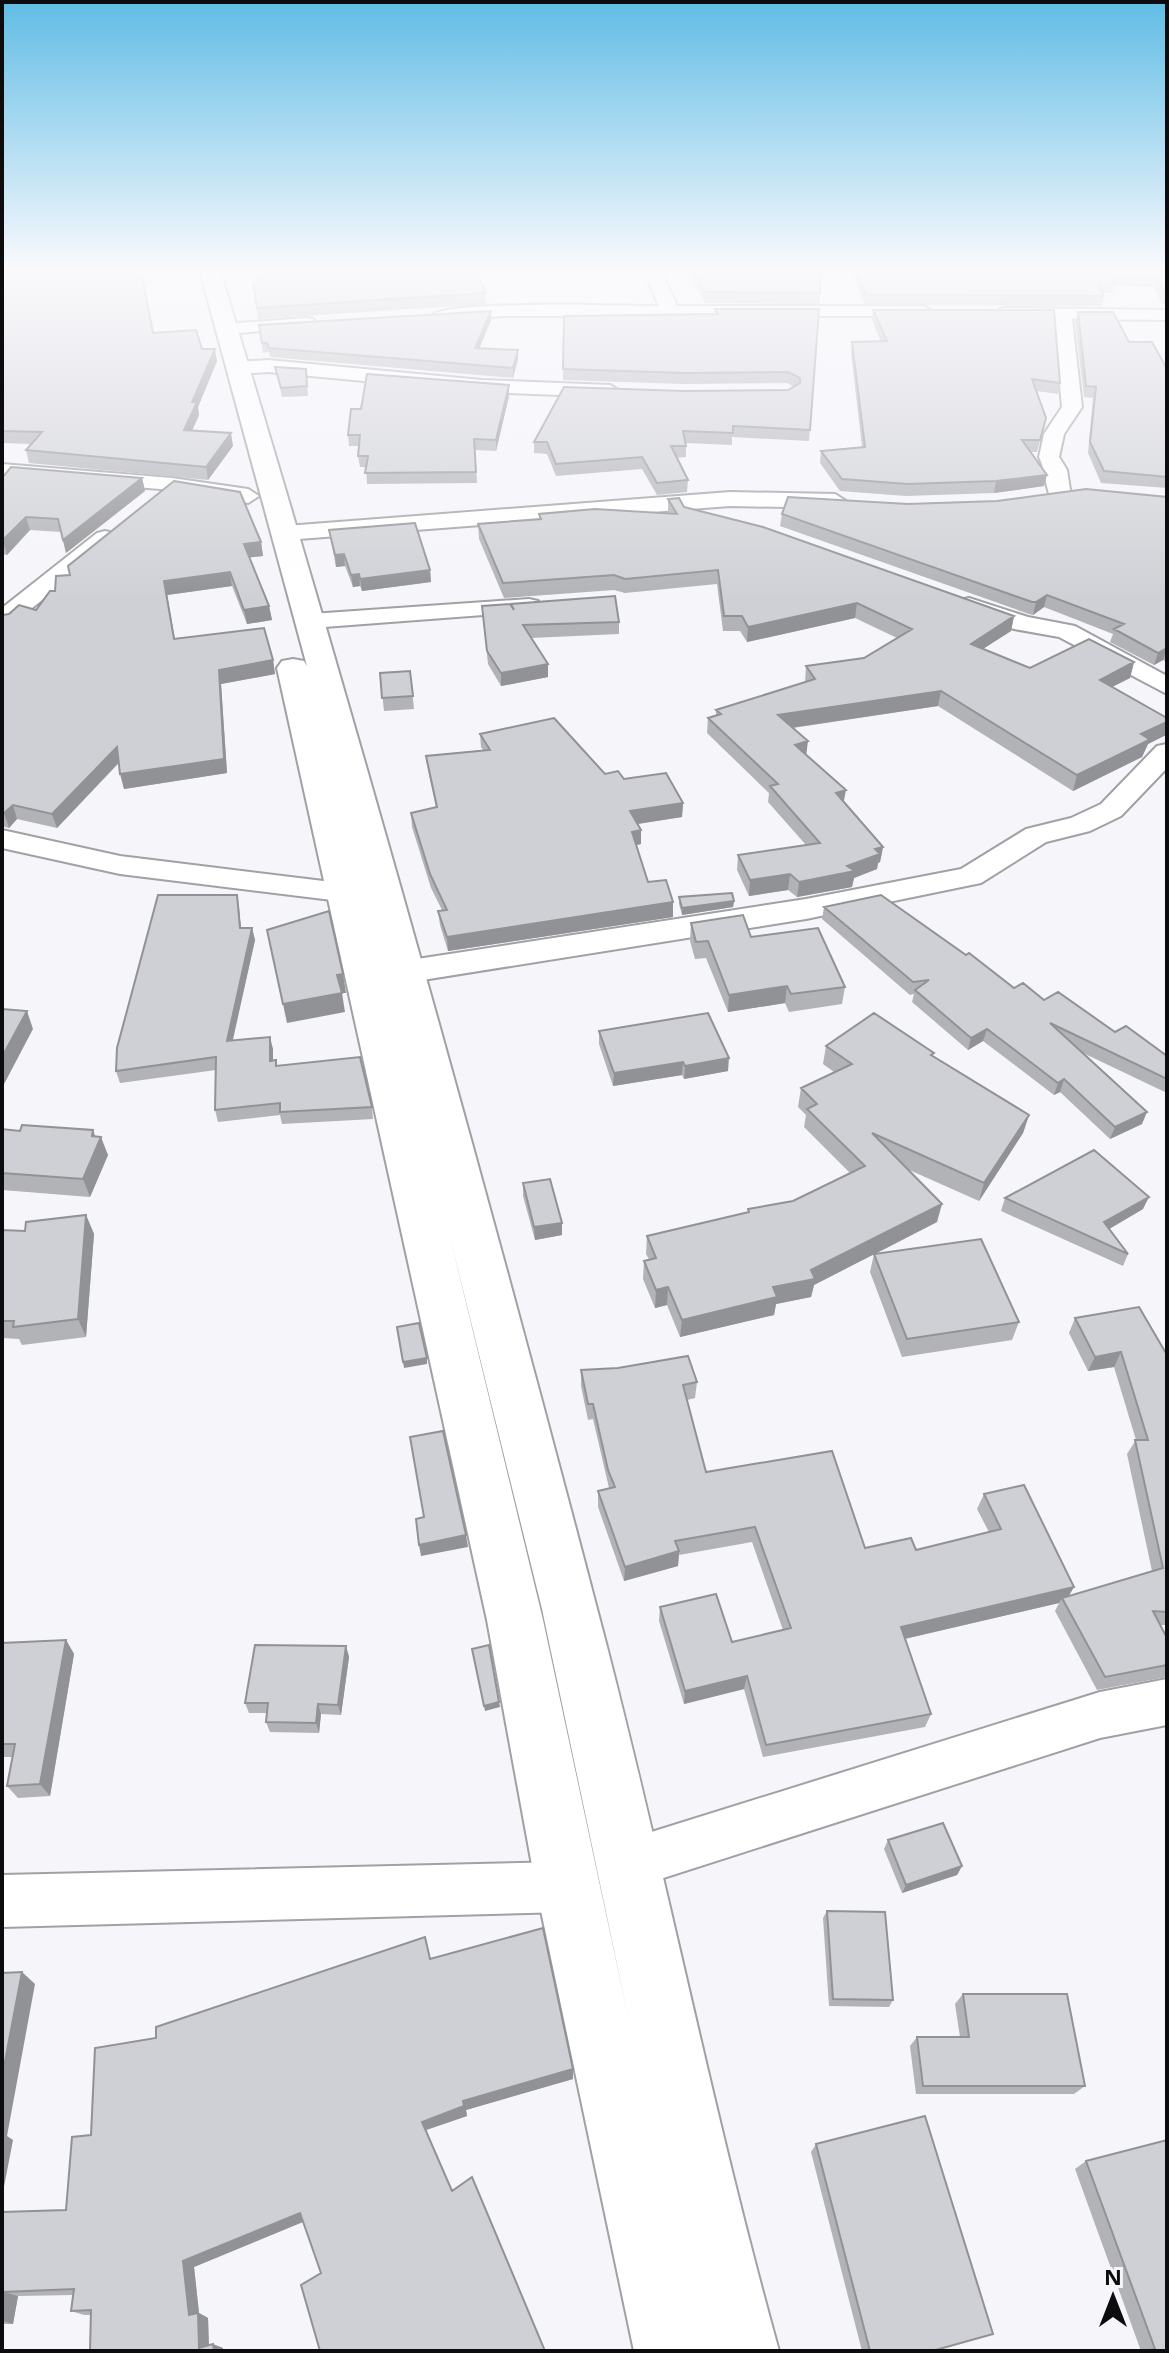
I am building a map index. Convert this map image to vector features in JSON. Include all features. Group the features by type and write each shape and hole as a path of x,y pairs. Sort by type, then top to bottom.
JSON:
{"street":[{"path":"211,381 230,485 348,893 515,1620 567,1887 635,2203 671,2351"},
{"path":"241,381 311,621 570,1609 701,2198 742,2351"},
{"path":"426,381 623,391"},
{"path":"1060,496 1056,470 1049,457 1054,434 1072,407 1070,381"},
{"path":"2,470 172,484 230,485"},
{"path":"148,504 172,484"},
{"path":"1034,499 1083,491"},
{"path":"286,533 730,499 850,502"},
{"path":"655,505 726,521"},
{"path":"2,620 123,523"},
{"path":"941,596 1023,624 1066,631 1167,686"},
{"path":"311,621 553,604"},
{"path":"404,972 806,909 970,876 1036,835 1080,825 1111,810 1167,752"},
{"path":"2,839 120,865 348,893"},
{"path":"515,1620 570,1609"},
{"path":"629,1864 1100,1715 1167,1702"},
{"path":"2,1901 567,1887"}],"building":[{"path":"2,381 201,381 192,402 197,402 184,430 231,433 206,467 26,450 42,432 2,431"},
{"path":"279,381 307,381 307,386 281,388"},
{"path":"366,381 455,381 509,385 496,440 474,439 476,472 365,473 368,456 358,456 360,435 348,435 351,409 361,409"},
{"path":"814,381 810,430 733,426 733,433 683,431 686,446 671,446 688,480 657,483 642,457 556,464 547,442 534,442 564,387 788,390 800,383"},
{"path":"857,381 1033,381 1046,418 1040,440 1022,440 1047,475 996,481 908,484 842,479 821,451 865,447"},
{"path":"1085,381 1167,381 1167,477 1104,471 1090,442 1096,387 1086,386"},
{"path":"11,467 142,478 63,540 58,519 26,517 2,541 2,478"},
{"path":"174,481 240,492 261,542 244,544 269,606 244,610 230,572 164,581 174,639 264,628 273,660 219,670 224,759 120,774 117,747 52,814 13,805 2,813 2,615 9,614 19,605 36,610 50,591 55,591 56,576 70,575 68,566"},
{"path":"1086,489 1167,497 1167,648 1158,653 1114,629 1124,624 1047,595 1032,602 782,514 788,497 908,504 997,501"},
{"path":"679,498 684,507 763,527 1014,616 971,644 1030,668 1089,639 1134,662 1100,680 1167,718 1167,722 1141,734 1149,739 1147,741 1077,775 941,691 778,715 808,741 795,745 846,790 836,793 883,847 875,849 880,854 847,866 855,871 799,882 790,874 750,880 738,855 820,843 770,786 778,784 708,718 721,714 716,710 815,679 806,666 864,658 912,629 857,603 748,627 742,616 724,616 718,570 625,579 614,575 503,583 478,524 541,519 539,514 595,509 677,514 668,499"},
{"path":"415,523 430,570 360,579 359,574 351,575 344,554 335,555 329,530"},
{"path":"615,596 619,622 523,625 548,664 501,673 487,651 482,606 510,604 514,610 511,604"},
{"path":"410,671 413,696 382,698 380,673"},
{"path":"554,718 605,774 618,771 624,779 666,773 683,803 630,811 641,830 632,832 648,882 666,880 673,902 447,937 438,911 447,910 430,874 411,813 437,807 426,756 490,750 480,734"},
{"path":"732,893 734,901 682,908 679,897"},
{"path":"158,895 237,895 240,928 252,928 227,1041 270,1037 270,1061 276,1060 276,1066 360,1057 372,1107 280,1112 280,1103 215,1110 216,1057 116,1071 117,1048"},
{"path":"881,895 966,955 969,953 1014,988 1023,983 1044,1000 1058,992 1115,1032 1126,1026 1167,1056 1167,1079 1050,1023 1147,1112 1115,1127 1064,1079 1058,1083 987,1029 971,1038 915,990 929,980 913,982 824,907"},
{"path":"329,911 343,974 337,975 342,993 283,1004 267,930"},
{"path":"743,915 751,937 818,928 845,987 791,994 787,986 729,995 708,941 696,942 691,923"},
{"path":"2,1009 27,1011 2,1057"},
{"path":"708,1013 729,1058 614,1073 599,1031"},
{"path":"874,1013 934,1053 931,1055 1029,1115 984,1183 872,1133 942,1204 811,1270 815,1279 773,1287 777,1297 682,1320 668,1287 656,1290 644,1261 656,1258 647,1236 749,1212 748,1209 793,1201 865,1166 807,1109 817,1104 801,1088 852,1064 826,1046"},
{"path":"22,1125 93,1130 92,1136 101,1137 83,1179 2,1173 2,1129 20,1131"},
{"path":"1094,1150 1149,1197 1104,1222 1128,1254 1005,1198"},
{"path":"550,1179 562,1223 534,1227 523,1183"},
{"path":"86,1215 78,1319 13,1327 14,1321 2,1321 2,1230 25,1231 26,1222"},
{"path":"981,1239 1019,1322 907,1339 874,1254"},
{"path":"1139,1307 1167,1355 1167,1612 1153,1611 1167,1638 1167,1665 1105,1677 1062,1598 1163,1568 1135,1440 1148,1440 1121,1352 1095,1357 1075,1318"},
{"path":"419,1323 427,1358 403,1362 397,1327"},
{"path":"688,1356 697,1382 683,1385 706,1472 832,1451 865,1548 911,1538 916,1550 1001,1529 984,1494 1024,1485 1074,1587 901,1627 931,1714 766,1745 747,1676 685,1691 660,1607 716,1594 732,1642 791,1628 755,1527 675,1541 679,1551 625,1567 598,1491 615,1487 608,1470 593,1404 588,1404 581,1370 618,1368"},
{"path":"443,1431 466,1535 419,1545 416,1519 424,1517 410,1437"},
{"path":"66,1640 40,1784 7,1786 15,1744 2,1744 2,1643"},
{"path":"255,1645 346,1646 338,1705 318,1704 316,1723 266,1722 268,1703 245,1703"},
{"path":"489,1645 499,1702 484,1706 472,1649"},
{"path":"943,1823 962,1866 906,1885 888,1840"},
{"path":"827,1911 885,1912 893,2000 833,1999"},
{"path":"543,1928 573,2069 463,2101 464,2106 422,2122 452,2191 472,2177 545,2351 320,2351 301,2285 321,2273 300,2213 183,2261 189,2315 198,2313 199,2348 213,2344 214,2351 90,2351 91,2310 71,2311 74,2289 3,2292 2,2296 2,2212 66,2210 72,2137 91,2135 95,2048 156,2038 156,2027 425,1937 430,1959"},
{"path":"22,1972 2,2077 2,1973"},
{"path":"963,1994 1067,1994 1085,2086 923,2086 917,2037 969,2037"},
{"path":"925,2116 993,2334 932,2351 870,2351 816,2144"},
{"path":"1167,2140 1167,2351 1145,2351 1155,2349 1086,2161"}]}
